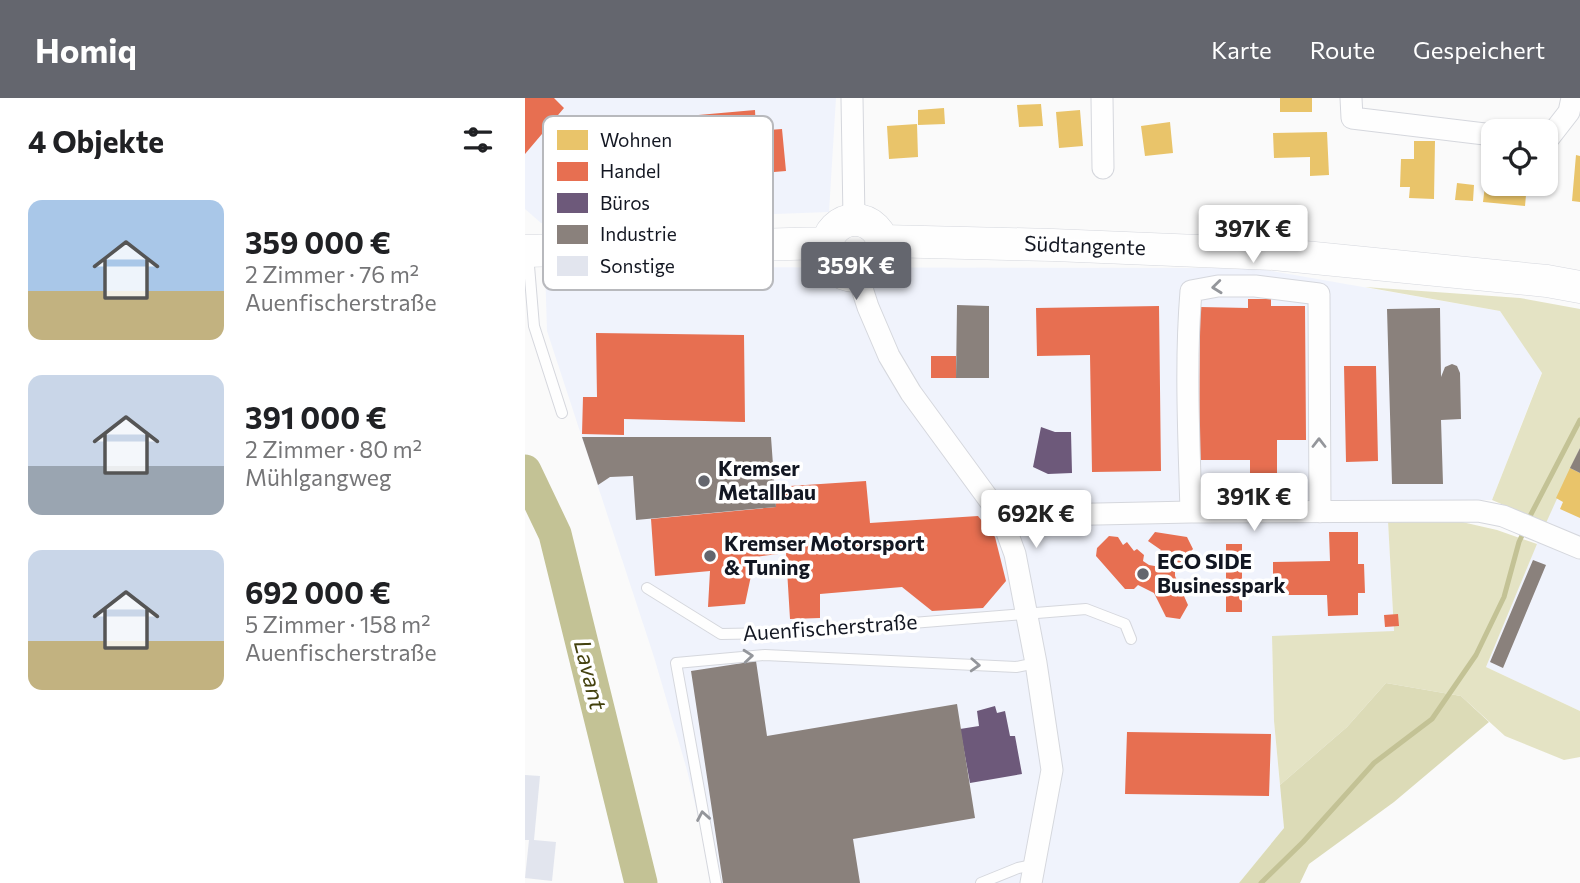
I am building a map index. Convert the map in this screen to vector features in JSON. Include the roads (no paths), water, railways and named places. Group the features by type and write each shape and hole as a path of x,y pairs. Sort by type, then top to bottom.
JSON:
{"main road":[{"path":"855,219 873,225 883,241 881,260 875,268 858,276 841,272 829,259 827,243 830,235 840,224 855,219"},
{"name":"Südtangente","path":"883,241 1039,244 1274,254 1547,281 1580,287"},
{"path":"773,244 827,243"}],"street":[{"path":"852,98 855,219"},
{"path":"1102,98 1103,168"},
{"path":"1558,126 1569,112 1572,98"},
{"path":"1352,108 1481,133"},
{"path":"858,276 867,307 889,356 911,393 1001,516 1015,554 1036,663 1052,770 1032,874"},
{"path":"1191,512 1191,291 1217,286 1255,286 1318,294 1320,512"},
{"path":"1001,516 1478,511 1514,521 1580,548"}],"lane":[{"path":"526,248 534,326 562,413"},
{"name":"Auenfischerstraße","path":"647,588 722,634 788,632 1086,609 1125,624 1131,639"},
{"path":"716,883 676,663 765,655 1016,667 1036,663"},
{"path":"981,883 1017,868 1032,874"}],"waterway":[{"path":"1528,520 1580,420"},
{"name":"Lavant","path":"525,471 555,534 641,883"},
{"path":"1261,883 1303,842 1374,763 1432,719 1476,655 1504,597 1525,529"}],"place":[{"name":"Kremser Metallbau","path":"704,481"},
{"name":"Kremser Motorsport & Tuning","path":"710,556"},
{"name":"ECO SIDE Businesspark","path":"1143,574"}]}
